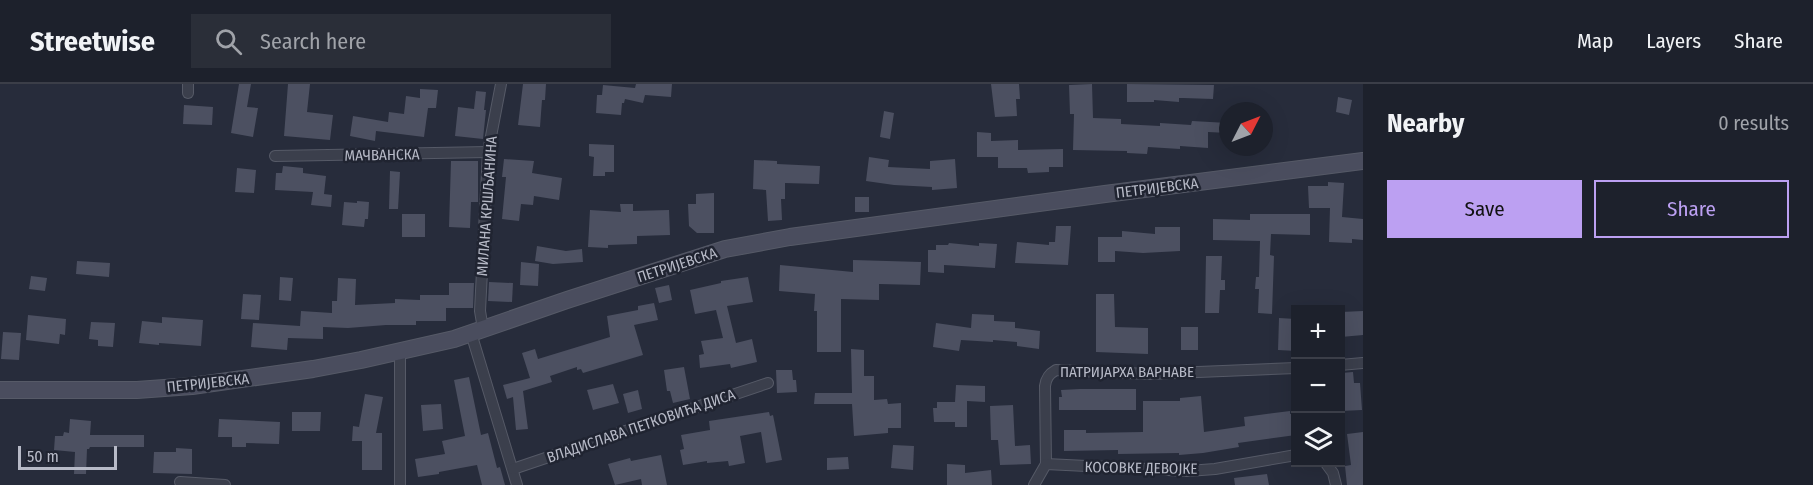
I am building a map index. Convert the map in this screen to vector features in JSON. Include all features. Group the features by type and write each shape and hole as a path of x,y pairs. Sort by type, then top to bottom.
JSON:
{"main road":[{"name":"ПЕТРИЈЕВСКА","path":"0,390 137,390 192,386 313,369 400,352 477,331 725,249 766,241 1105,194 1363,161"}],"street":[{"name":"МИЛАНА КРШЉАНИНА","path":"501,84 488,152 477,331 518,485"},
{"name":"МАЧВАНСКА","path":"275,156 488,152"},
{"path":"400,352 400,485"},
{"path":"1345,365 1363,363"},
{"name":"ПАТРИЈАРХА ВАРНАВЕ","path":"1046,464 1045,386 1047,378 1056,370 1149,374 1291,368"},
{"name":"ВЛАДИСЛАВА ПЕТКОВИЋА ДИСА","path":"513,470 768,383"},
{"name":"КОСОВКЕ ДЕВОЈКЕ","path":"1046,464 1188,471 1215,469 1291,456"},
{"path":"1034,485 1046,464"},
{"path":"1329,467 1336,485"},
{"path":"180,482 225,485"}],"building":[{"path":"239,84 251,84 247,107 258,108 253,137 231,133"},
{"path":"288,84 310,84 307,112 333,115 330,140 284,136"},
{"path":"523,84 546,84 540,127 518,125"},
{"path":"636,84 672,84 671,97 645,95 643,103 625,99 622,103 621,115 596,113 597,95 602,95 603,85 635,88"},
{"path":"991,84 1019,84 1020,99 1016,99 1017,116 995,117"},
{"path":"1092,84 1093,118 1121,119 1121,124 1160,126 1160,123 1191,125 1192,121 1219,122 1219,133 1208,132 1208,148 1148,147 1147,154 1127,153 1127,151 1073,150 1074,114 1070,114 1069,85"},
{"path":"1127,84 1214,85 1213,99 1179,98 1179,102 1154,100 1154,102 1127,102"},
{"path":"420,89 438,90 436,108 428,108 424,137 376,131 375,141 350,136 353,116 388,122 389,112 404,114 406,96 420,98"},
{"path":"476,91 486,92 483,139 455,136 458,107 474,109"},
{"path":"1338,97 1352,100 1349,115 1336,112"},
{"path":"184,105 213,107 212,125 183,124"},
{"path":"884,111 894,113 890,139 880,137"},
{"path":"977,132 991,133 991,141 1018,140 1018,150 1063,149 1063,167 1049,167 1049,172 1028,173 1027,168 998,168 998,157 977,157"},
{"path":"589,144 614,145 614,172 605,172 605,176 593,176 594,157 589,156"},
{"path":"869,157 889,160 888,167 930,169 930,161 955,159 957,188 932,190 932,187 866,181"},
{"path":"504,159 534,161 532,173 562,178 559,200 534,196 533,205 521,204 519,221 502,219 506,177 502,177"},
{"path":"754,160 777,161 777,164 820,166 819,184 785,183 785,199 781,199 782,220 768,221 766,190 753,189"},
{"path":"451,161 478,161 478,202 471,202 470,228 449,227"},
{"path":"283,166 303,168 303,173 326,176 324,194 332,195 331,207 311,205 313,192 275,190 276,173 282,173"},
{"path":"237,168 256,170 254,193 235,192"},
{"path":"390,171 400,172 398,209 389,209"},
{"path":"1328,182 1344,183 1342,217 1363,219 1363,240 1352,239 1352,243 1329,242 1330,208 1309,208 1308,186 1328,186"},
{"path":"714,193 714,233 697,233 689,226 688,204 696,204 696,194"},
{"path":"855,197 869,197 869,212 855,212"},
{"path":"357,201 369,202 368,219 365,219 364,227 342,225 344,202 357,203"},
{"path":"620,204 633,204 633,211 669,210 670,235 637,236 637,244 608,245 608,248 588,247 590,210 621,212"},
{"path":"402,214 425,214 425,237 402,237"},
{"path":"1250,214 1310,214 1310,235 1271,234 1270,255 1274,256 1272,314 1258,313 1259,289 1255,289 1256,277 1259,277 1260,241 1213,240 1213,219 1250,220"},
{"path":"1056,226 1071,226 1068,265 1015,263 1017,242 1049,245 1049,242 1055,242"},
{"path":"1155,227 1180,227 1180,251 1143,253 1115,251 1115,262 1098,262 1098,237 1122,237 1122,231 1155,234"},
{"path":"949,243 979,246 979,243 997,244 995,268 944,265 944,273 928,272 928,250 936,250 936,245 948,245"},
{"path":"537,246 566,251 582,249 583,262 553,264 535,261"},
{"path":"1206,256 1222,256 1221,280 1225,280 1225,290 1220,290 1219,313 1205,313"},
{"path":"853,260 921,262 920,285 879,284 879,300 841,299 841,352 817,352 815,294 779,291 780,265 853,272"},
{"path":"77,261 110,263 109,277 76,274"},
{"path":"521,262 539,264 538,286 520,285"},
{"path":"31,276 47,278 45,291 29,289"},
{"path":"280,277 293,278 291,301 279,300"},
{"path":"748,277 753,302 727,306 736,343 752,339 757,362 731,368 730,364 700,368 699,355 704,354 701,341 723,338 716,310 695,314 690,290 721,283 721,281"},
{"path":"338,278 356,279 355,305 395,303 395,299 420,300 420,295 449,295 449,283 474,283 473,308 446,308 446,321 416,321 416,325 323,327 323,339 288,338 287,350 251,347 253,323 300,326 301,311 332,313 332,301 337,301"},
{"path":"489,282 513,283 512,302 488,301"},
{"path":"669,285 672,300 659,303 655,288"},
{"path":"243,294 261,295 259,320 241,319"},
{"path":"1096,294 1114,294 1115,327 1148,328 1148,354 1096,352"},
{"path":"654,303 658,320 634,325 643,355 583,373 581,369 577,370 577,367 550,376 552,382 523,391 528,429 516,430 513,397 507,399 503,385 530,378 522,353 535,349 538,359 610,337 607,316 638,310 638,306"},
{"path":"1363,311 1363,335 1345,337 1345,312"},
{"path":"972,314 994,315 994,321 1015,322 1015,328 1040,331 1039,349 1017,346 1017,342 993,340 993,342 961,340 959,351 933,347 936,323 971,328"},
{"path":"28,315 66,319 65,335 60,334 59,344 26,340"},
{"path":"162,317 203,320 201,346 139,343 142,321 162,323"},
{"path":"1279,318 1291,319 1291,351 1278,350"},
{"path":"91,322 115,323 113,347 98,346 98,340 89,339"},
{"path":"1181,327 1198,327 1198,350 1181,350"},
{"path":"3,332 21,333 19,360 1,359"},
{"path":"851,349 864,350 864,376 874,376 874,400 887,399 888,404 901,403 901,428 888,428 888,433 854,436 852,404 814,404 815,393 852,393"},
{"path":"684,367 690,399 673,403 670,391 667,391 664,370"},
{"path":"776,370 792,370 797,392 777,393"},
{"path":"1353,372 1354,383 1360,383 1362,410 1345,411 1345,373"},
{"path":"469,377 481,435 488,433 497,468 500,467 505,485 482,485 477,465 418,477 415,459 445,454 442,441 465,436 454,380"},
{"path":"613,384 619,403 593,410 587,390"},
{"path":"956,385 985,386 985,402 967,401 967,427 955,427 955,422 934,422 933,408 937,408 937,402 955,402"},
{"path":"1136,389 1136,410 1059,410 1061,390"},
{"path":"638,390 642,409 628,413 623,394"},
{"path":"365,394 383,397 376,433 382,433 382,470 362,470 362,441 352,441 353,426 359,427"},
{"path":"1201,396 1204,432 1245,426 1244,417 1290,411 1291,436 1238,443 1239,447 1179,455 1179,453 1118,454 1118,450 1064,451 1064,430 1086,430 1086,433 1143,432 1143,401 1180,401 1180,398"},
{"path":"441,404 443,429 423,431 421,405"},
{"path":"1013,405 1015,446 1030,445 1031,464 1000,465 998,440 991,440 990,406"},
{"path":"292,412 321,412 320,431 292,431"},
{"path":"769,412 770,416 773,415 782,460 766,463 761,432 740,436 745,463 729,466 728,461 707,463 707,461 683,465 680,450 684,449 681,435 710,430 709,421"},
{"path":"70,419 91,421 90,435 144,435 144,447 90,447 87,449 86,474 74,474 75,452 54,450 55,436 63,436 64,432 69,433"},
{"path":"219,419 280,422 279,444 246,443 246,447 232,447 232,437 218,437"},
{"path":"1363,432 1363,485 1347,485 1345,466 1351,465 1347,434"},
{"path":"893,445 914,446 913,470 891,468"},
{"path":"176,448 192,449 192,474 153,473 154,452 176,452"},
{"path":"661,455 667,485 642,485 641,479 615,485 608,464 630,458 631,461"},
{"path":"848,457 849,469 827,470 827,458"},
{"path":"947,464 965,465 965,473 991,470 992,485 947,485"},
{"path":"1267,474 1269,485 1235,485 1234,478"}]}
